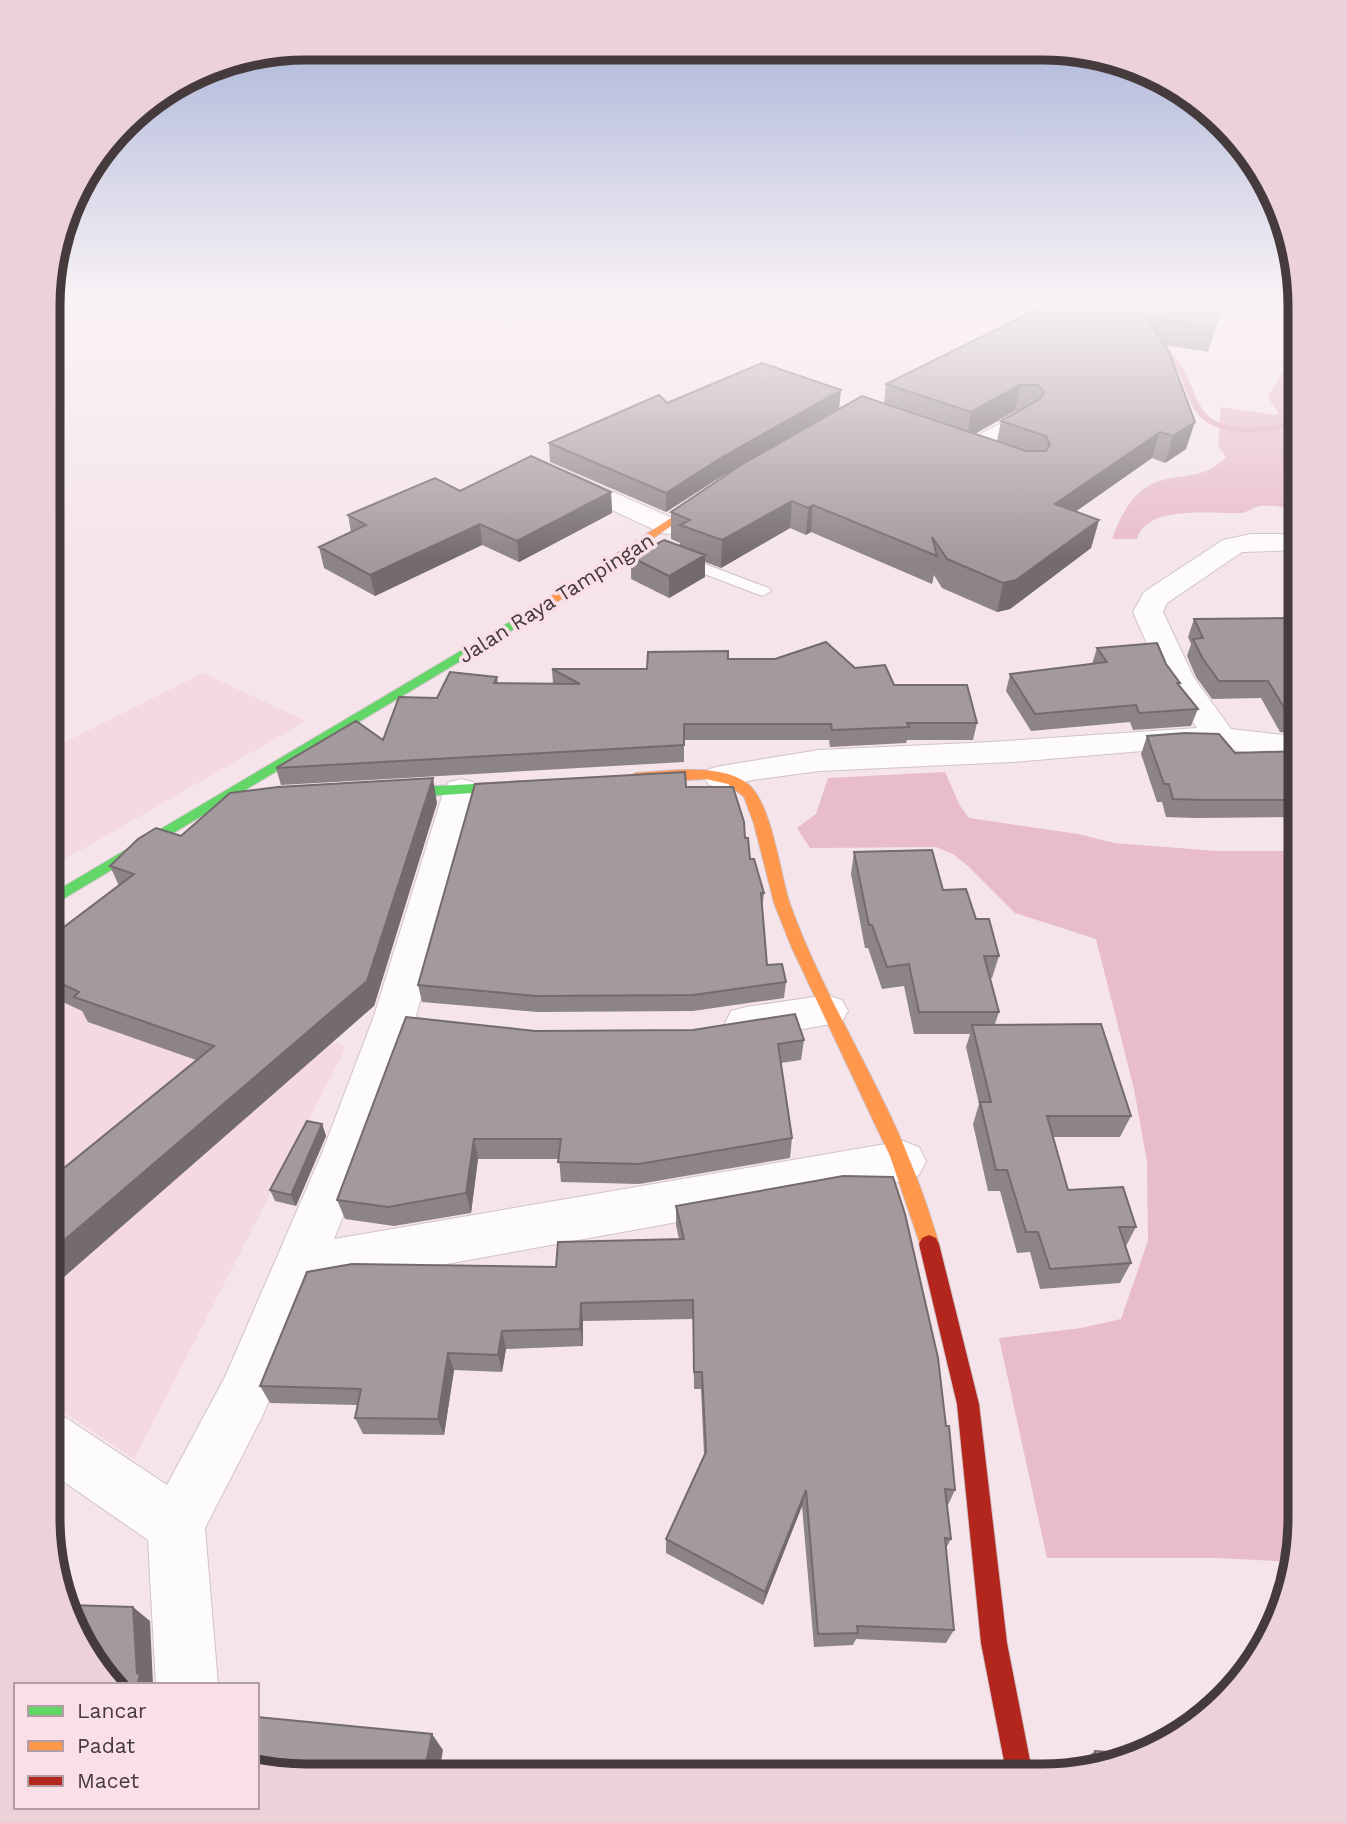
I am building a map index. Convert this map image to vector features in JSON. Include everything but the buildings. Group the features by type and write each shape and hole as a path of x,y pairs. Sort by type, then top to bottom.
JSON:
{"street":[{"path":"970,449 1024,418"},
{"path":"945,441 994,457"},
{"path":"539,468 668,526"},
{"name":"Jalan Raya Tampingan","path":"60,896 653,549 668,526 729,485"},
{"path":"1220,740 1209,720 1179,680 1148,612 1154,598 1233,546 1251,542 1288,542"},
{"path":"623,779 691,775 721,777 754,768 794,763 1028,751 1164,739 1220,740 1288,747"},
{"path":"721,777 745,789 755,807 782,903 827,1012 903,1161 926,1231 968,1404 994,1643 1018,1764"},
{"path":"369,794 542,785"},
{"path":"187,1683 176,1525 244,1395 345,1153 413,1020 460,790"},
{"path":"215,806 250,802"},
{"path":"706,1029 827,1012"},
{"path":"297,1268 903,1161"},
{"path":"60,1446 176,1525"}],"lane":[{"path":"653,549 763,591"}],"shaded area":[{"path":"1272,389 1288,389 1288,509 1266,506 1241,513 1182,513 1153,520 1143,528 1137,539 1112,539 1126,508 1140,492 1159,481 1207,470 1226,457 1218,445 1221,407 1275,415 1278,413 1268,397"},
{"path":"203,673 306,721 60,862 60,744"},
{"path":"945,772 960,806 969,818 1078,834 1114,843 1217,851 1288,851 1287,1534 1284,1561 1216,1558 1047,1558 999,1338 1081,1328 1121,1319 1148,1241 1147,1162 1134,1089 1096,939 1015,913 968,866 953,854 936,847 810,848 797,828 816,814 828,778"},
{"path":"60,931 346,1047 134,1459 60,1410"}],"waterway":[{"path":"1189,389 1200,412 1220,426 1247,430 1288,425"}],"traffic: fast":[{"path":"60,896 535,611"},
{"path":"383,794 526,786"}],"traffic: slow":[{"path":"535,611 713,495"},
{"path":"635,778 677,774 720,777 733,781 750,796 761,824 782,903 799,946 899,1156 916,1199 929,1244"}],"traffic: jam":[{"path":"929,1244 968,1404 994,1643 1018,1764"}]}
